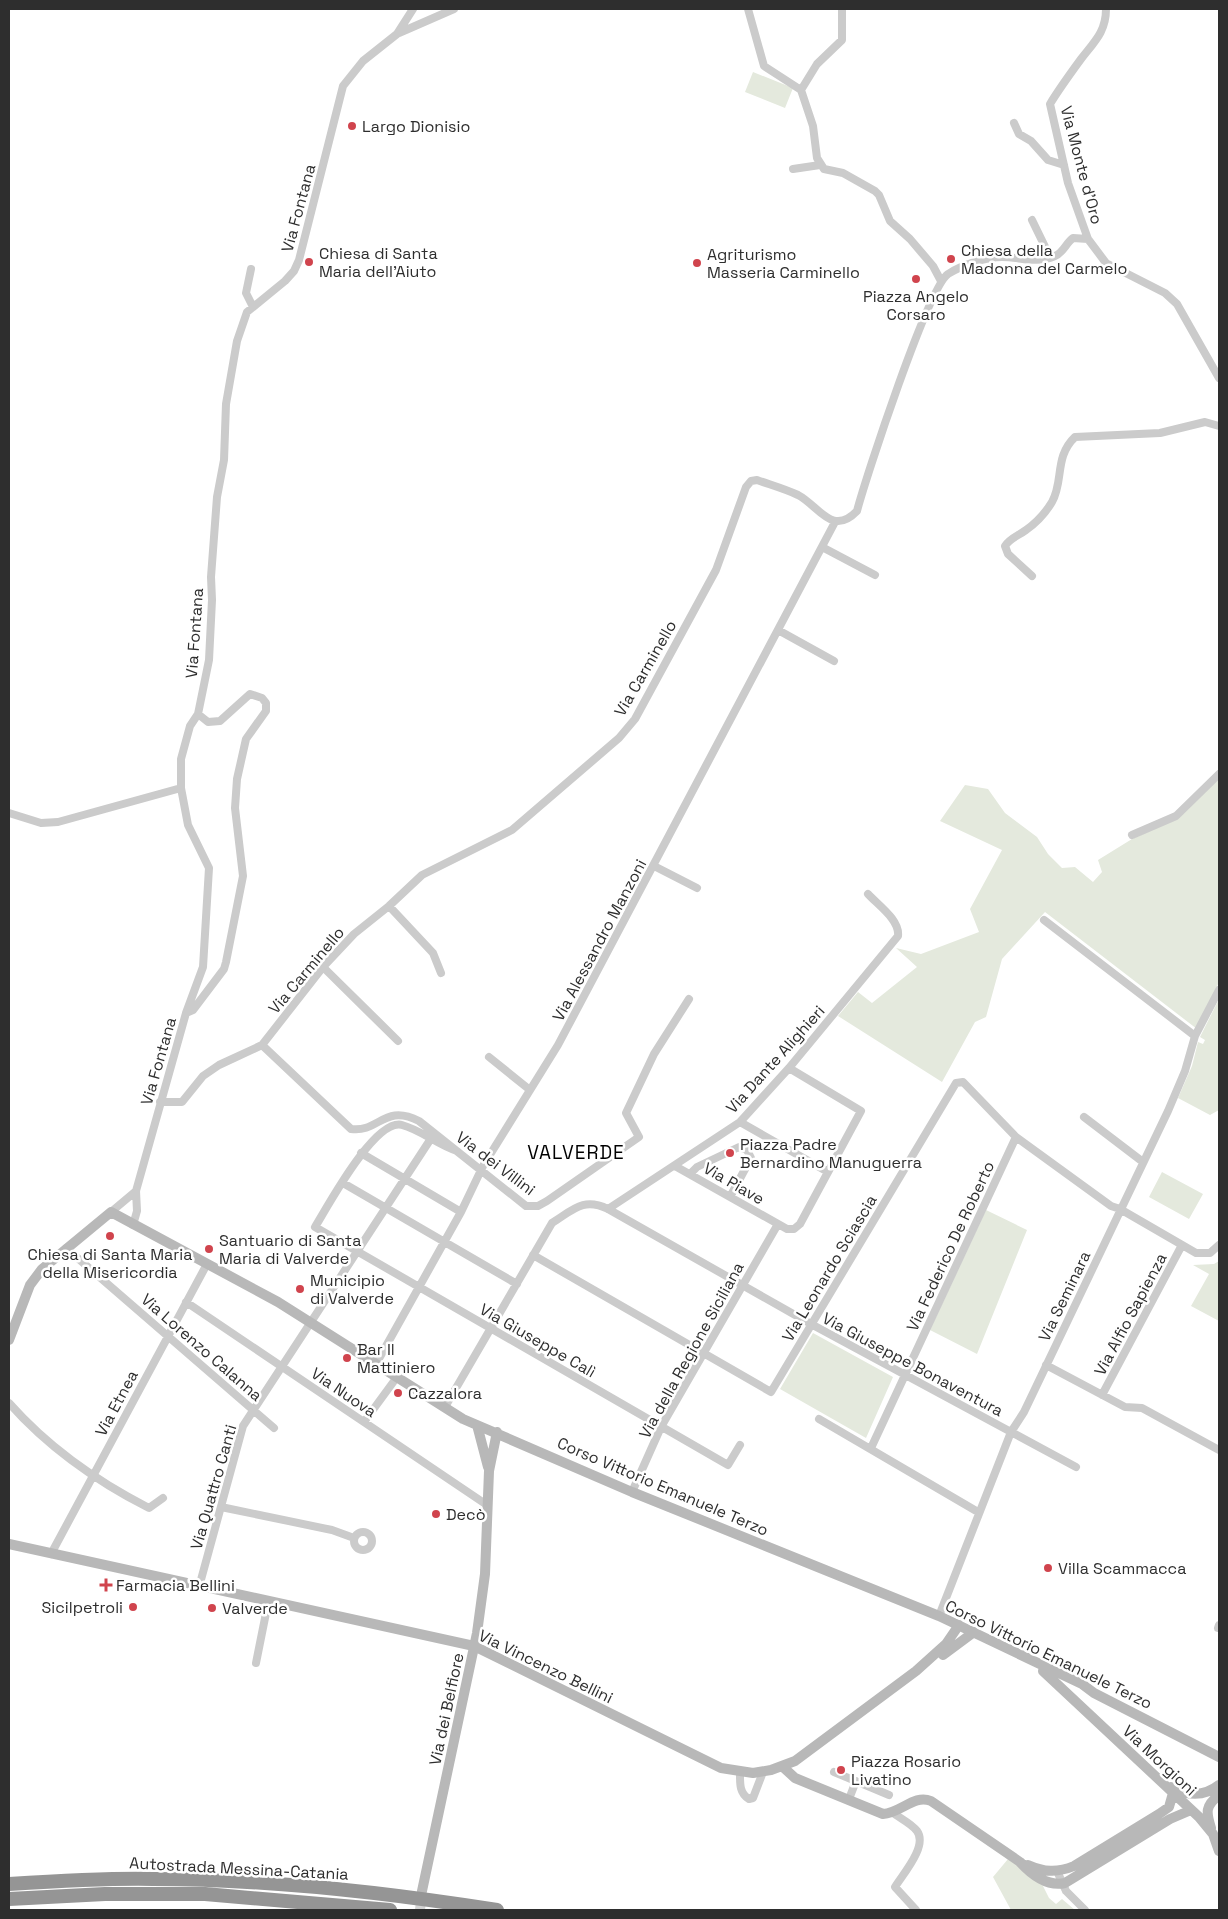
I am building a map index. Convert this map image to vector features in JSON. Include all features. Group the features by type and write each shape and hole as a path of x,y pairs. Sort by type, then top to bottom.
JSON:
{"highway":[{"name":"Autostrada Messina-Catania","path":"9,1884 105,1879 213,1880 337,1890 497,1910"},
{"name":"Autostrada Messina-Catania","path":"9,1899 105,1894 205,1894 390,1910"}],"street":[{"name":"Via Fontana","path":"133,1225 137,1211 136,1190 186,1013 193,1010 224,969 226,962 243,876 235,808 237,779 246,739 263,717 266,704 257,694 250,694 220,721 208,722 198,714 209,660 212,600 211,577 217,497 224,460 227,396 237,341 247,312 285,281 294,271 299,260 342,86 363,61 397,34 413,9"},
{"path":"397,34 419,22 454,9"},
{"path":"748,9 764,66 801,90 813,126 820,165"},
{"path":"801,90 817,64 842,40 842,9"},
{"name":"Via Monte d'Oro","path":"1106,9 1106,19 1101,35 1081,58 1050,104 1064,165 1088,239 1106,263 1164,293 1177,304 1219,378"},
{"path":"1014,123 1019,134 1031,142 1048,160 1064,165"},
{"path":"793,168 820,165 831,172 843,173 875,190 890,221 910,239 933,266 941,281"},
{"path":"1032,220 1050,257"},
{"path":"835,522 850,518 857,511 874,455 922,324 941,281 948,275 965,267 995,257 1034,260 1050,257 1061,252 1073,238 1088,239"},
{"path":"250,269 246,293 253,307"},
{"path":"1032,576 1008,554 1005,546 1031,526 1053,499 1061,461 1070,442 1075,437 1160,433 1205,422 1219,426"},
{"name":"Via Carminello","path":"160,1102 182,1102 203,1076 219,1065 262,1045 323,967 354,934 389,906 422,875 512,830 619,738 635,719 716,570 750,481 757,480 801,496 827,518 835,522"},
{"name":"Via Alessandro Manzoni","path":"376,1364 461,1212 480,1172 558,1045 835,522"},
{"path":"822,547 875,575"},
{"path":"778,630 834,661"},
{"path":"186,1013 203,967 209,868 188,825 181,788 181,759 190,726 198,714"},
{"path":"1132,835 1176,816 1219,774"},
{"path":"9,814 41,823 58,822 181,788"},
{"path":"654,866 697,888"},
{"name":"Via Dante Alighieri","path":"608,1209 740,1122 790,1068 898,936 899,930 894,921 868,894"},
{"path":"389,906 433,953 440,973"},
{"path":"1044,920 1195,1036"},
{"path":"323,967 398,1040"},
{"name":"Via Seminara","path":"939,1616 978,1512 1011,1432 1024,1412 1186,1071 1195,1036 1219,990"},
{"name":"Via dei Villini","path":"262,1045 352,1129 357,1130 392,1115 400,1114 419,1121 480,1172 526,1206 538,1206 639,1137 626,1113 654,1054 689,999"},
{"path":"488,1058 530,1090"},
{"path":"778,1224 787,1229 794,1229 800,1224 861,1112 790,1068"},
{"name":"Via Leonardo Sciascia","path":"702,1353 771,1392 956,1082 963,1082 1016,1137 1111,1206 1120,1209 1196,1253 1210,1252 1219,1245"},
{"path":"1084,1117 1143,1162"},
{"path":"740,1122 828,1172"},
{"path":"457,1151 430,1140 401,1124 390,1126 361,1153 343,1183 517,1284"},
{"name":"Via Federico De Roberto","path":"871,1448 1016,1137"},
{"name":"Via Quattro Canti","path":"199,1587 243,1426 430,1140"},
{"path":"690,1174 697,1167 739,1146 747,1150 751,1158 730,1197"},
{"path":"361,1153 461,1212"},
{"name":"Via Piave","path":"675,1166 778,1224"},
{"name":"Via Giuseppe Calì","path":"343,1183 315,1227 357,1253 728,1465 740,1445"},
{"path":"9,1340 30,1286 42,1269 136,1190"},
{"name":"Via Giuseppe Bonaventura","path":"534,1255 552,1223 581,1205 590,1202 608,1209 811,1324 1076,1466"},
{"name":"Corso Vittorio Emanuele Terzo","path":"111,1212 252,1287 445,1408 477,1425 497,1432 632,1492 939,1616 1030,1661 1082,1684 1094,1693 1219,1757"},
{"name":"Via della Regione Siciliana","path":"632,1492 661,1426 778,1224"},
{"name":"Via Alfio Sapienza","path":"1102,1395 1182,1246"},
{"name":"Via Lorenzo Calanna","path":"66,1248 274,1428"},
{"path":"445,1408 534,1255 702,1353"},
{"name":"Via Etnea","path":"51,1554 206,1264"},
{"name":"Via Nuova","path":"186,1302 487,1505"},
{"path":"1046,1365 1125,1407 1142,1408 1219,1450"},
{"path":"364,1422 396,1377"},
{"path":"9,1403 59,1452 93,1476 149,1508 163,1498"},
{"path":"819,1419 978,1512"},
{"path":"477,1425 488,1471"},
{"path":"488,1471 497,1432"},
{"name":"Via dei Belfiore","path":"422,1891 474,1646 485,1574 488,1471"},
{"path":"221,1507 332,1530 354,1538"},
{"name":"Via Vincenzo Bellini","path":"9,1544 268,1603 474,1646 721,1768 740,1772 763,1772 783,1767 810,1752 916,1671"},
{"path":"256,1663 268,1603"},
{"path":"916,1671 946,1644 959,1625"},
{"path":"916,1671 974,1632"},
{"name":"Via Morgioni","path":"1030,1661 1073,1697 1166,1784 1173,1794 1216,1832 1219,1851"},
{"path":"1073,1697 1074,1693 1080,1689 1094,1693"},
{"path":"783,1767 795,1778 883,1814 890,1813 925,1798 1020,1862 1042,1880 1061,1884 1170,1819 1191,1810"},
{"path":"740,1772 740,1789 744,1796 749,1799 753,1798 763,1772"},
{"path":"834,1772 889,1795"},
{"path":"849,1800 856,1781"},
{"path":"1166,1784 1185,1793 1195,1794 1218,1791"},
{"path":"1216,1832 1208,1820 1206,1812 1207,1807 1218,1791"},
{"path":"1020,1862 1040,1870 1057,1871 1074,1866 1169,1807 1173,1794"},
{"path":"890,1813 912,1826 918,1832 920,1839 918,1848 895,1887 916,1910"},
{"path":"1057,1871 1061,1884 1073,1900 1085,1910"}],"shaded area":[{"path":"753,72 793,88 785,108 745,92"},
{"path":"1219,779 1219,982 1197,1029 1045,912 1002,959 986,1017 975,1022 942,1082 838,1016 858,992 872,1003 917,967 896,948 921,954 979,932 970,909 1002,850 940,821 965,785 988,789 1005,813 1037,837 1048,854 1062,868 1075,867 1093,882 1102,872 1098,860 1132,839 1174,820"},
{"path":"1219,999 1219,1110 1210,1115 1178,1098 1192,1066 1198,1042 1203,1044 1205,1040 1200,1037"},
{"path":"1162,1172 1203,1194 1189,1219 1149,1197"},
{"path":"986,1210 1027,1230 977,1354 930,1330"},
{"path":"1219,1261 1219,1321 1191,1306 1209,1274 1193,1265 1214,1264"},
{"path":"813,1333 893,1377 866,1438 780,1389"},
{"path":"1008,1859 1041,1882 1049,1898 1056,1904 1062,1899 1075,1910 1011,1910 993,1877"}],"tunnel":[{"path":"420,1910 422,1892"}],"place":[{"name":"Largo Dionisio","path":"352,126"},
{"name":"Chiesa della Madonna del Carmelo","path":"951,259"},
{"name":"Chiesa di Santa Maria dell'Aiuto","path":"309,262"},
{"name":"Agriturismo Masseria Carminello","path":"697,263"},
{"name":"Piazza Angelo Corsaro","path":"916,279"},
{"name":"Piazza Padre Bernardino Manuguerra","path":"730,1153"},
{"name":"Chiesa di Santa Maria della Misericordia","path":"110,1236"},
{"name":"Santuario di Santa Maria di Valverde","path":"209,1249"},
{"name":"Municipio di Valverde","path":"300,1289"},
{"name":"Bar Il Mattiniero","path":"347,1358"},
{"name":"Cazzalora","path":"398,1393"},
{"name":"Decò","path":"436,1514"},
{"name":"Villa Scammacca","path":"1048,1568"},
{"name":"Farmacia Bellini","path":"106,1585"},
{"name":"Sicilpetroli","path":"133,1607"},
{"name":"Valverde","path":"212,1608"},
{"name":"Piazza Rosario Livatino","path":"841,1770"}],"district":[{"name":"VALVERDE","path":"576,1152"}]}
